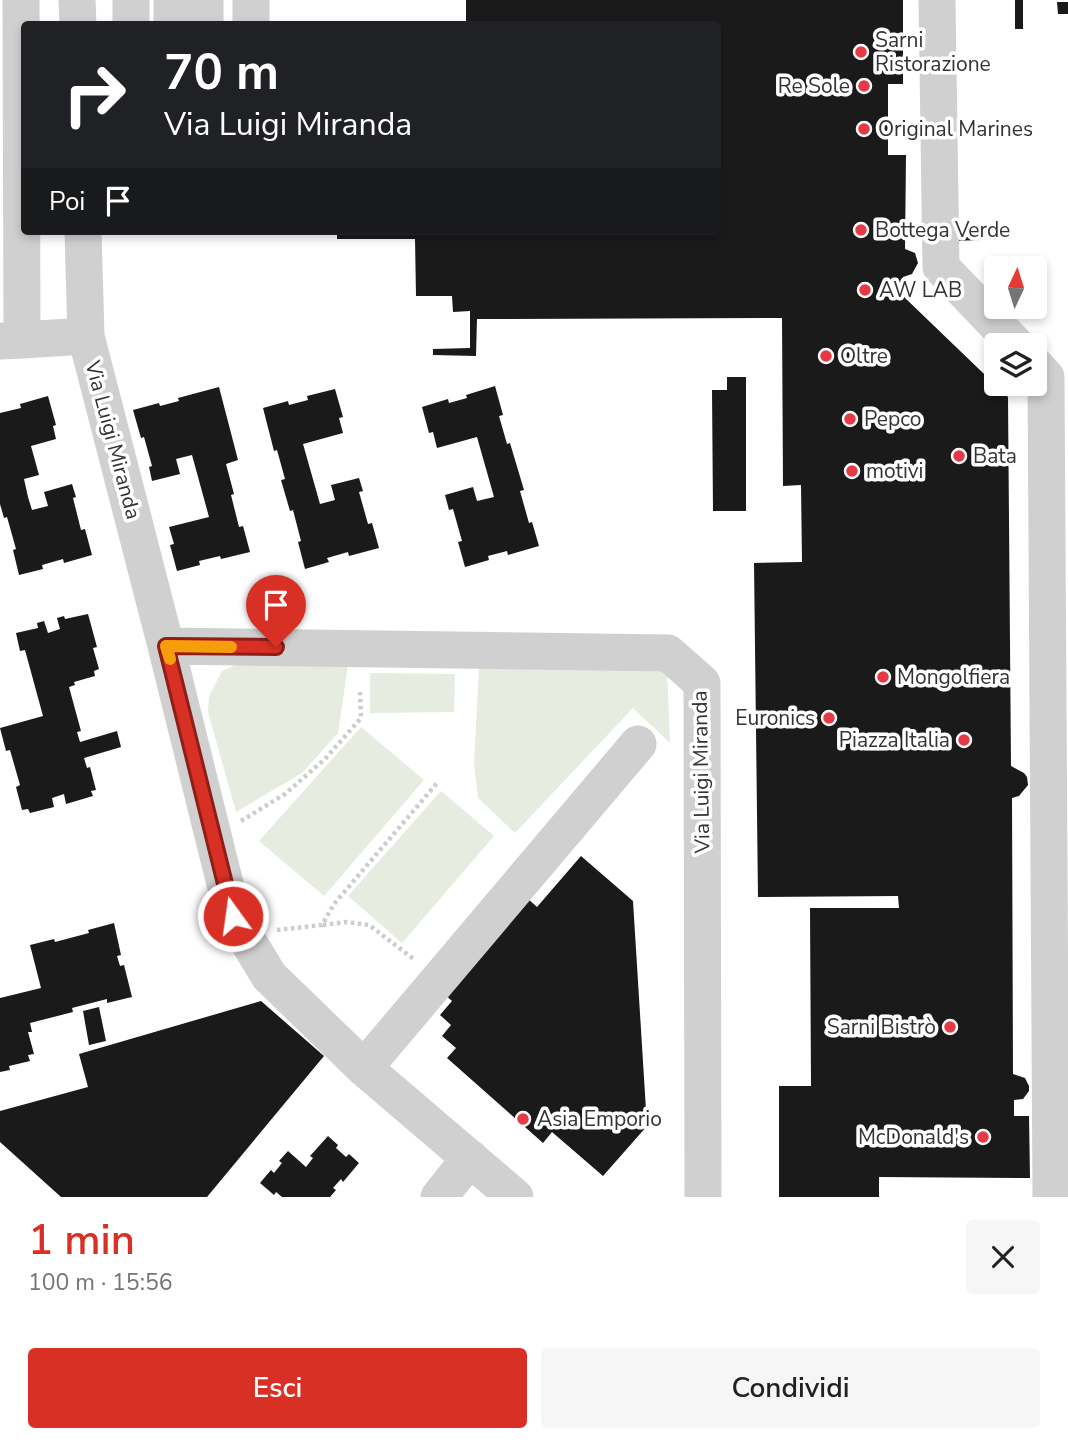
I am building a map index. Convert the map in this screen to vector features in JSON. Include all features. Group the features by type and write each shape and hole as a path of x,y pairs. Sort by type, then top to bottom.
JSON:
{"street":[{"path":"21,0 11,340 86,336"},
{"path":"77,0 78,21"},
{"path":"131,0 131,21"},
{"path":"172,0 173,21"},
{"path":"205,0 205,21"},
{"path":"251,0 251,21"},
{"path":"937,0 941,267 1004,333"},
{"name":"Via Luigi Miranda","path":"83,235 86,336 233,916 269,976 364,1068 515,1197"},
{"path":"1047,396 1058,657 1059,1086 1051,1197"},
{"name":"Via Luigi Miranda","path":"166,646 668,653 702,683 703,1197"},
{"path":"364,1068 638,744"},
{"path":"439,1197 470,1158"}],"path":[{"path":"240,822 285,794 325,759 361,718 360,692"},
{"path":"322,925 334,904 438,782"},
{"path":"276,930 346,922 369,925 415,960"}],"shaded area":[{"path":"238,664 348,665 338,733 302,773 236,812 208,712 209,696 222,671"},
{"path":"479,666 667,669 670,743 633,708 515,833 478,798 474,764"},
{"path":"370,673 455,674 454,712 370,713"},
{"path":"361,727 424,780 324,896 259,841"},
{"path":"441,791 494,836 402,943 348,896"}],"building":[{"name":"Mongolfiera","path":"466,0 903,0 903,84 888,84 888,155 906,155 905,249 915,253 918,263 912,274 903,277 903,296 984,374 984,396 1008,397 1011,766 1024,773 1028,785 1019,796 1012,798 1013,1074 1025,1078 1029,1086 1023,1099 1014,1100 1014,1116 1029,1116 1030,1178 879,1177 879,1197 779,1197 779,1086 811,1086 810,908 899,908 898,896 758,897 754,563 802,562 801,485 783,486 782,318 477,319 476,356 433,355 433,349 470,348 470,311 453,312 452,296 416,296 415,239 337,239 337,235 721,235 721,21 466,21"},
{"path":"1015,0 1023,0 1023,29 1015,29"},
{"path":"1057,2 1068,2 1068,14 1058,14"},
{"path":"953,228 980,228 980,240 953,241"},
{"path":"727,377 746,377 746,511 713,511 712,390 727,390"},
{"path":"495,386 503,415 499,416 524,490 520,491 529,523 532,522 539,546 508,555 507,551 488,556 489,560 465,567 458,542 462,541 453,509 449,510 445,495 473,487 477,501 494,497 477,437 437,448 433,432 429,433 422,407 448,399 449,403 467,398 466,395"},
{"path":"219,387 238,460 226,464 234,494 231,495 239,527 243,526 250,552 199,561 200,565 177,571 170,545 174,544 169,527 209,517 192,455 176,459 180,474 152,481 149,467 152,466 133,410 179,401 178,398"},
{"path":"335,389 343,417 339,418 343,433 303,444 320,504 335,500 331,485 359,478 363,491 359,492 368,524 372,523 379,548 349,556 348,552 327,558 329,562 305,569 293,510 290,511 281,480 285,479 277,450 274,451 263,408 288,401 289,405 308,400 307,396"},
{"path":"48,396 56,425 53,426 56,439 31,446 39,475 24,479 28,497 32,510 48,506 44,492 72,484 81,530 85,529 92,555 64,563 63,559 42,565 43,569 19,575 13,550 16,549 7,517 4,518 0,504 0,413 21,408 20,404"},
{"path":"88,614 97,647 93,648 99,669 94,671 95,676 74,682 75,685 69,687 81,731 77,732 80,742 117,731 121,747 84,758 87,768 90,767 96,790 91,791 93,796 66,804 64,794 52,798 54,807 30,813 28,809 22,810 16,787 20,785 10,750 6,751 0,728 43,716 25,650 20,651 16,633 38,628 37,623 44,621 48,633 60,629 57,618"},
{"path":"581,856 633,901 647,1126 603,1176 552,1132 543,1143 447,1058 456,1048 442,1036 451,1025 440,1015 452,1001 443,993 526,897 537,907"},
{"path":"114,923 121,955 117,956 120,966 124,965 132,997 107,1003 107,999 72,1008 73,1012 30,1023 32,1032 28,1032 34,1054 28,1055 30,1061 9,1066 10,1070 0,1072 0,998 41,988 30,945 54,939 55,942"},
{"path":"261,1001 324,1056 207,1197 61,1197 0,1142 0,1111 88,1087 79,1054"},
{"path":"99,1007 106,1041 89,1045 83,1011"},
{"path":"328,1136 346,1157 349,1154 359,1163 343,1182 341,1179 333,1188 336,1190 330,1197 282,1197 276,1192 274,1195 260,1183 271,1170 274,1173 282,1163 279,1161 288,1151 306,1167 313,1158 310,1156"}],"slow traffic":[{"path":"170,659 166,646 231,647"}],"place":[{"name":"Sarni Ristorazione","path":"861,52"},
{"name":"Re Sole","path":"864,86"},
{"name":"Original Marines","path":"864,129"},
{"name":"Bottega Verde","path":"861,230"},
{"name":"AW LAB","path":"865,290"},
{"name":"Oltre","path":"826,356"},
{"name":"Pepco","path":"850,419"},
{"name":"Bata","path":"959,456"},
{"name":"motivi","path":"852,471"},
{"name":"Mongolfiera","path":"883,677"},
{"name":"Euronics","path":"829,718"},
{"name":"Piazza Italia","path":"964,740"},
{"name":"Sarni Bistrò","path":"950,1027"},
{"name":"Asia Emporio","path":"523,1119"},
{"name":"McDonald's","path":"983,1137"}],"route":[{"path":"233,916 166,646 276,647"}]}
